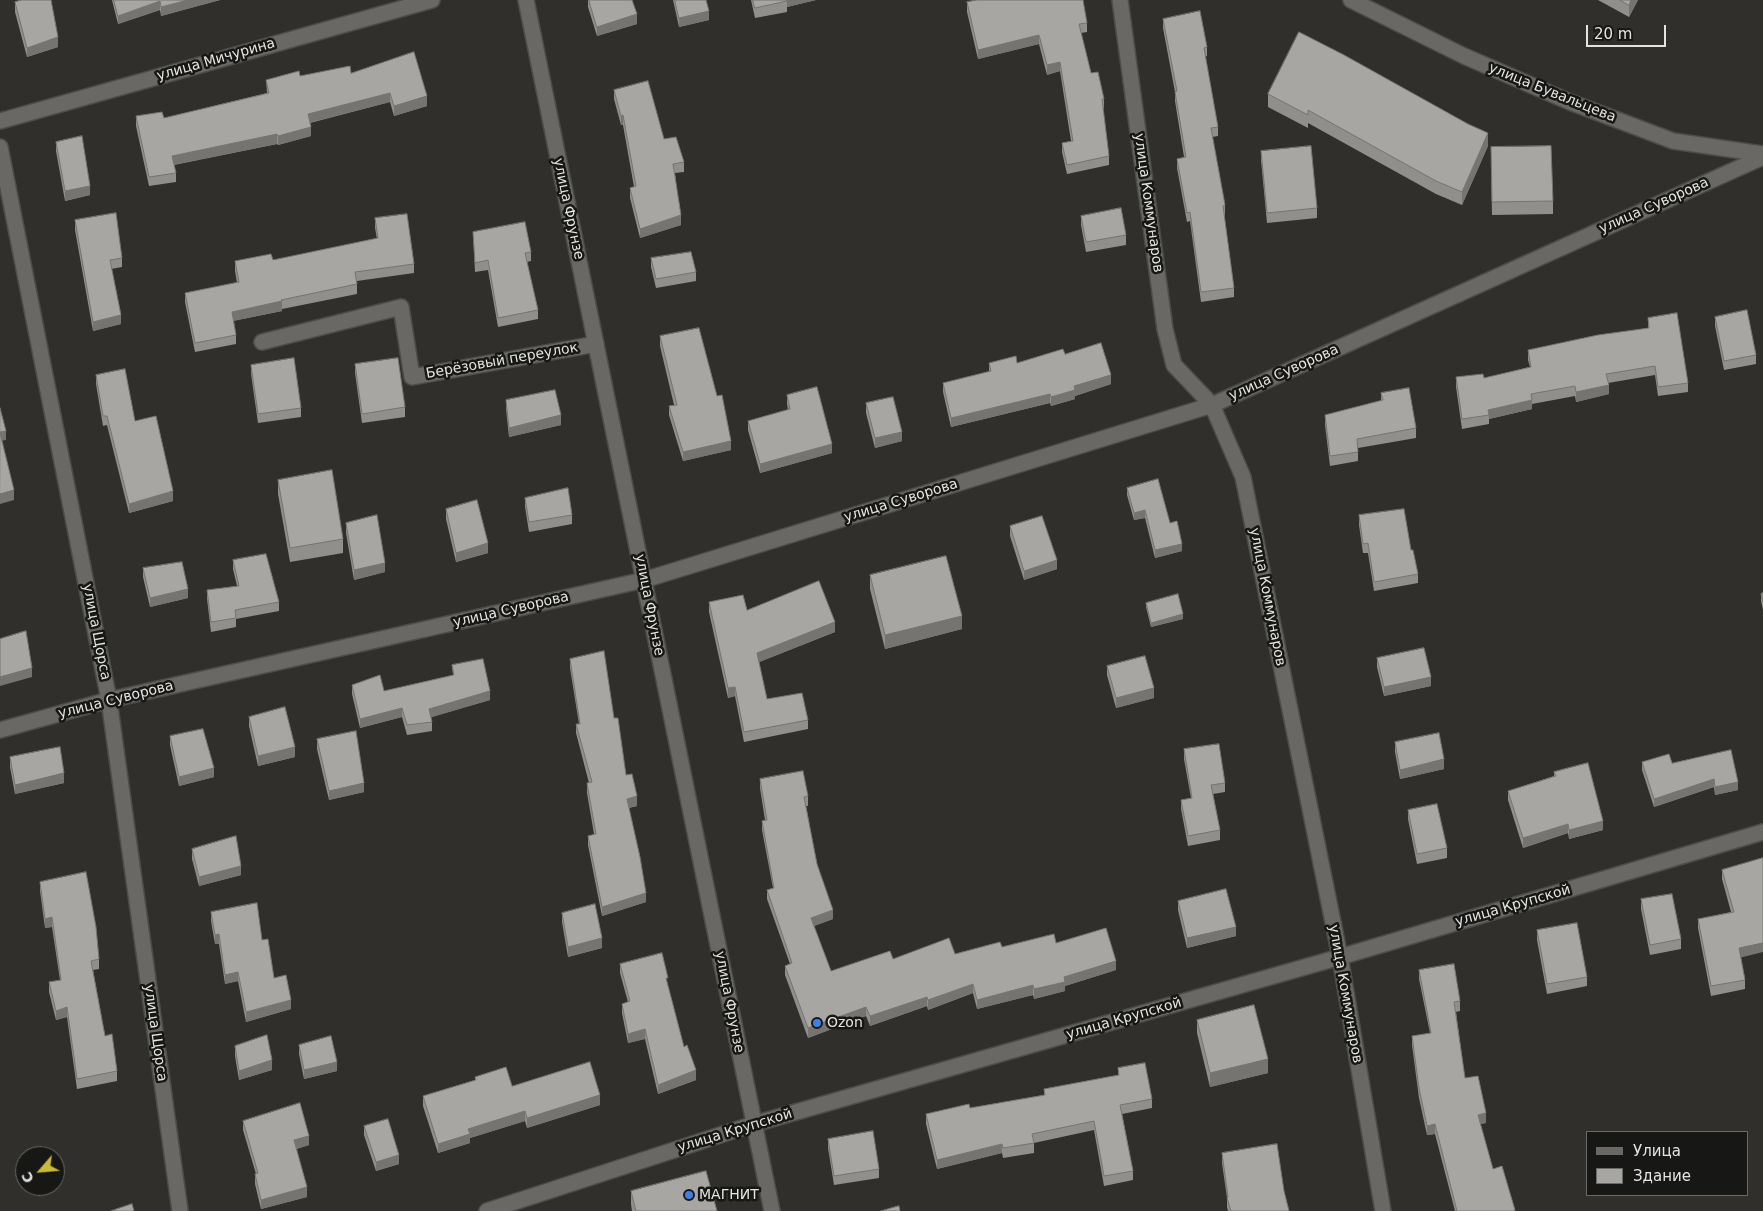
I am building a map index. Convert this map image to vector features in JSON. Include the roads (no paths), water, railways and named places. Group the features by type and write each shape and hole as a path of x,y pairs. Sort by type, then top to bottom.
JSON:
{"street":[{"name":"улица Мичурина","path":"0,121 432,0"},
{"name":"улица Фрунзе","path":"526,0 772,1211"},
{"name":"улица Коммунаров","path":"1120,0 1167,338 1174,365 1212,405 1243,478 1340,957 1383,1211"},
{"name":"улица Бувальцева","path":"1352,0 1464,56 1570,102 1673,141 1763,156"},
{"name":"улица Щорса","path":"0,147 109,700 180,1211"},
{"name":"улица Суворова","path":"0,730 109,700 644,580 1212,405 1763,156"},
{"name":"Берёзовый переулок","path":"262,342 401,308 412,377 596,344"},
{"name":"улица Крупской","path":"487,1211 754,1124 1340,957 1763,832"}],"place":[{"name":"Ozon","path":"817,1023"},
{"name":"МАГНИТ","path":"689,1195"}]}
